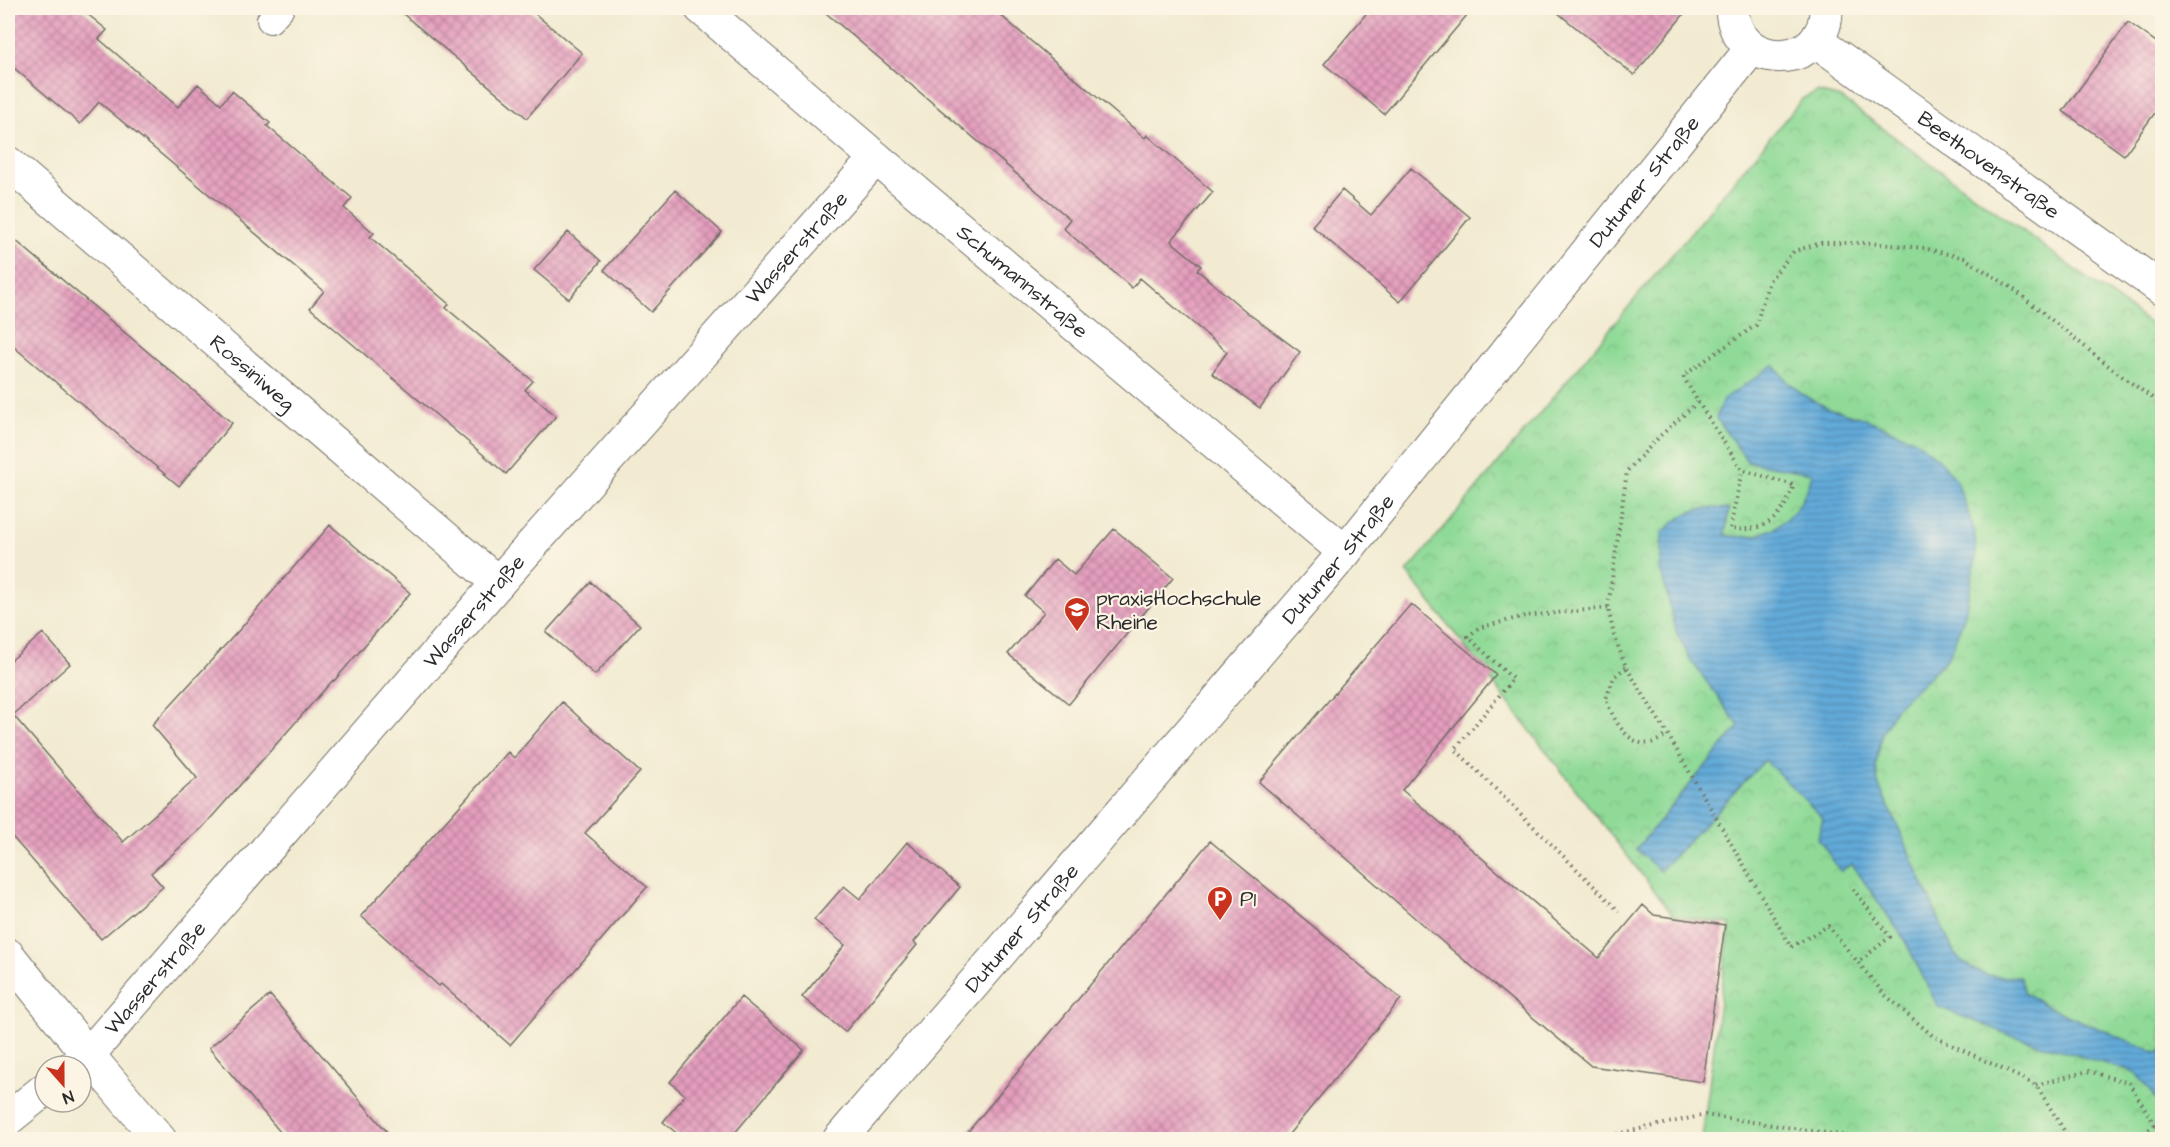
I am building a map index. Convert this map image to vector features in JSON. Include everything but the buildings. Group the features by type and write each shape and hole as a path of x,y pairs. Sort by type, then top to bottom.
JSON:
{"street":[{"name":"Schumannstraße","path":"701,8 1345,552"},
{"path":"1732,8 1734,24 1741,38 1752,48 1771,55 1792,55 1815,40 1822,28 1826,8"},
{"name":"Beethovenstraße","path":"1815,40 2163,289"},
{"name":"Dutumer Straße","path":"838,1140 1345,552 1752,48"},
{"name":"Wasserstraße","path":"86,1054 498,583 876,158"},
{"name":"Rossiniweg","path":"8,163 498,583"},
{"path":"8,954 77,1054"},
{"path":"93,1072 160,1140"},
{"path":"8,1119 33,1099"}],"path":[{"path":"1742,470 1730,529 1748,530 1766,525 1785,507 1794,485 1742,470 1683,376 1756,325 1769,281 1794,251 1821,243 1869,243 1924,248 1964,258 2012,288 2115,371 2163,405"},
{"path":"1698,402 1661,435 1627,471 1608,608 1614,635 1626,667 1690,772 1791,947 1828,926 1884,994 1934,1036 2036,1085 2070,1140"},
{"path":"2163,453 2160,456 2163,458"},
{"path":"1608,608 1525,616 1478,628 1468,637 1513,679 1455,749 1619,911"},
{"path":"1626,667 1614,677 1606,699 1615,719 1626,734 1637,741 1650,744 1668,735"},
{"path":"1852,889 1890,937 1858,962"},
{"path":"2036,1085 2088,1071 2129,1083 2155,1125"},
{"path":"1593,1139 1705,1115 1874,1140"},
{"path":"2134,1140 2163,1120"}],"green space":[{"path":"1817,92 1841,98 2162,333 2162,1139 1702,1139 1730,924 1674,916 1407,572 1803,98"}],"water":[{"path":"1774,365 1788,382 1805,396 1828,408 1866,419 1915,440 1940,460 1957,481 1975,532 1976,557 1965,614 1949,657 1896,708 1882,734 1876,765 1878,784 1954,953 1968,966 1983,974 1999,977 2019,976 2025,993 2048,1007 2157,1053 2162,1050 2162,1099 2158,1102 2136,1073 2010,1035 1938,1007 1904,939 1852,864 1840,871 1818,838 1823,818 1765,760 1660,871 1636,849 1739,726 1690,659 1677,634 1660,568 1662,533 1678,519 1692,511 1708,508 1729,509 1725,535 1741,537 1769,530 1782,523 1801,502 1812,473 1748,462 1716,418 1723,400"}],"place":[{"name":"praxisHochschule Rheine","path":"1077,633"},
{"name":"P1","path":"1220,922"}]}
